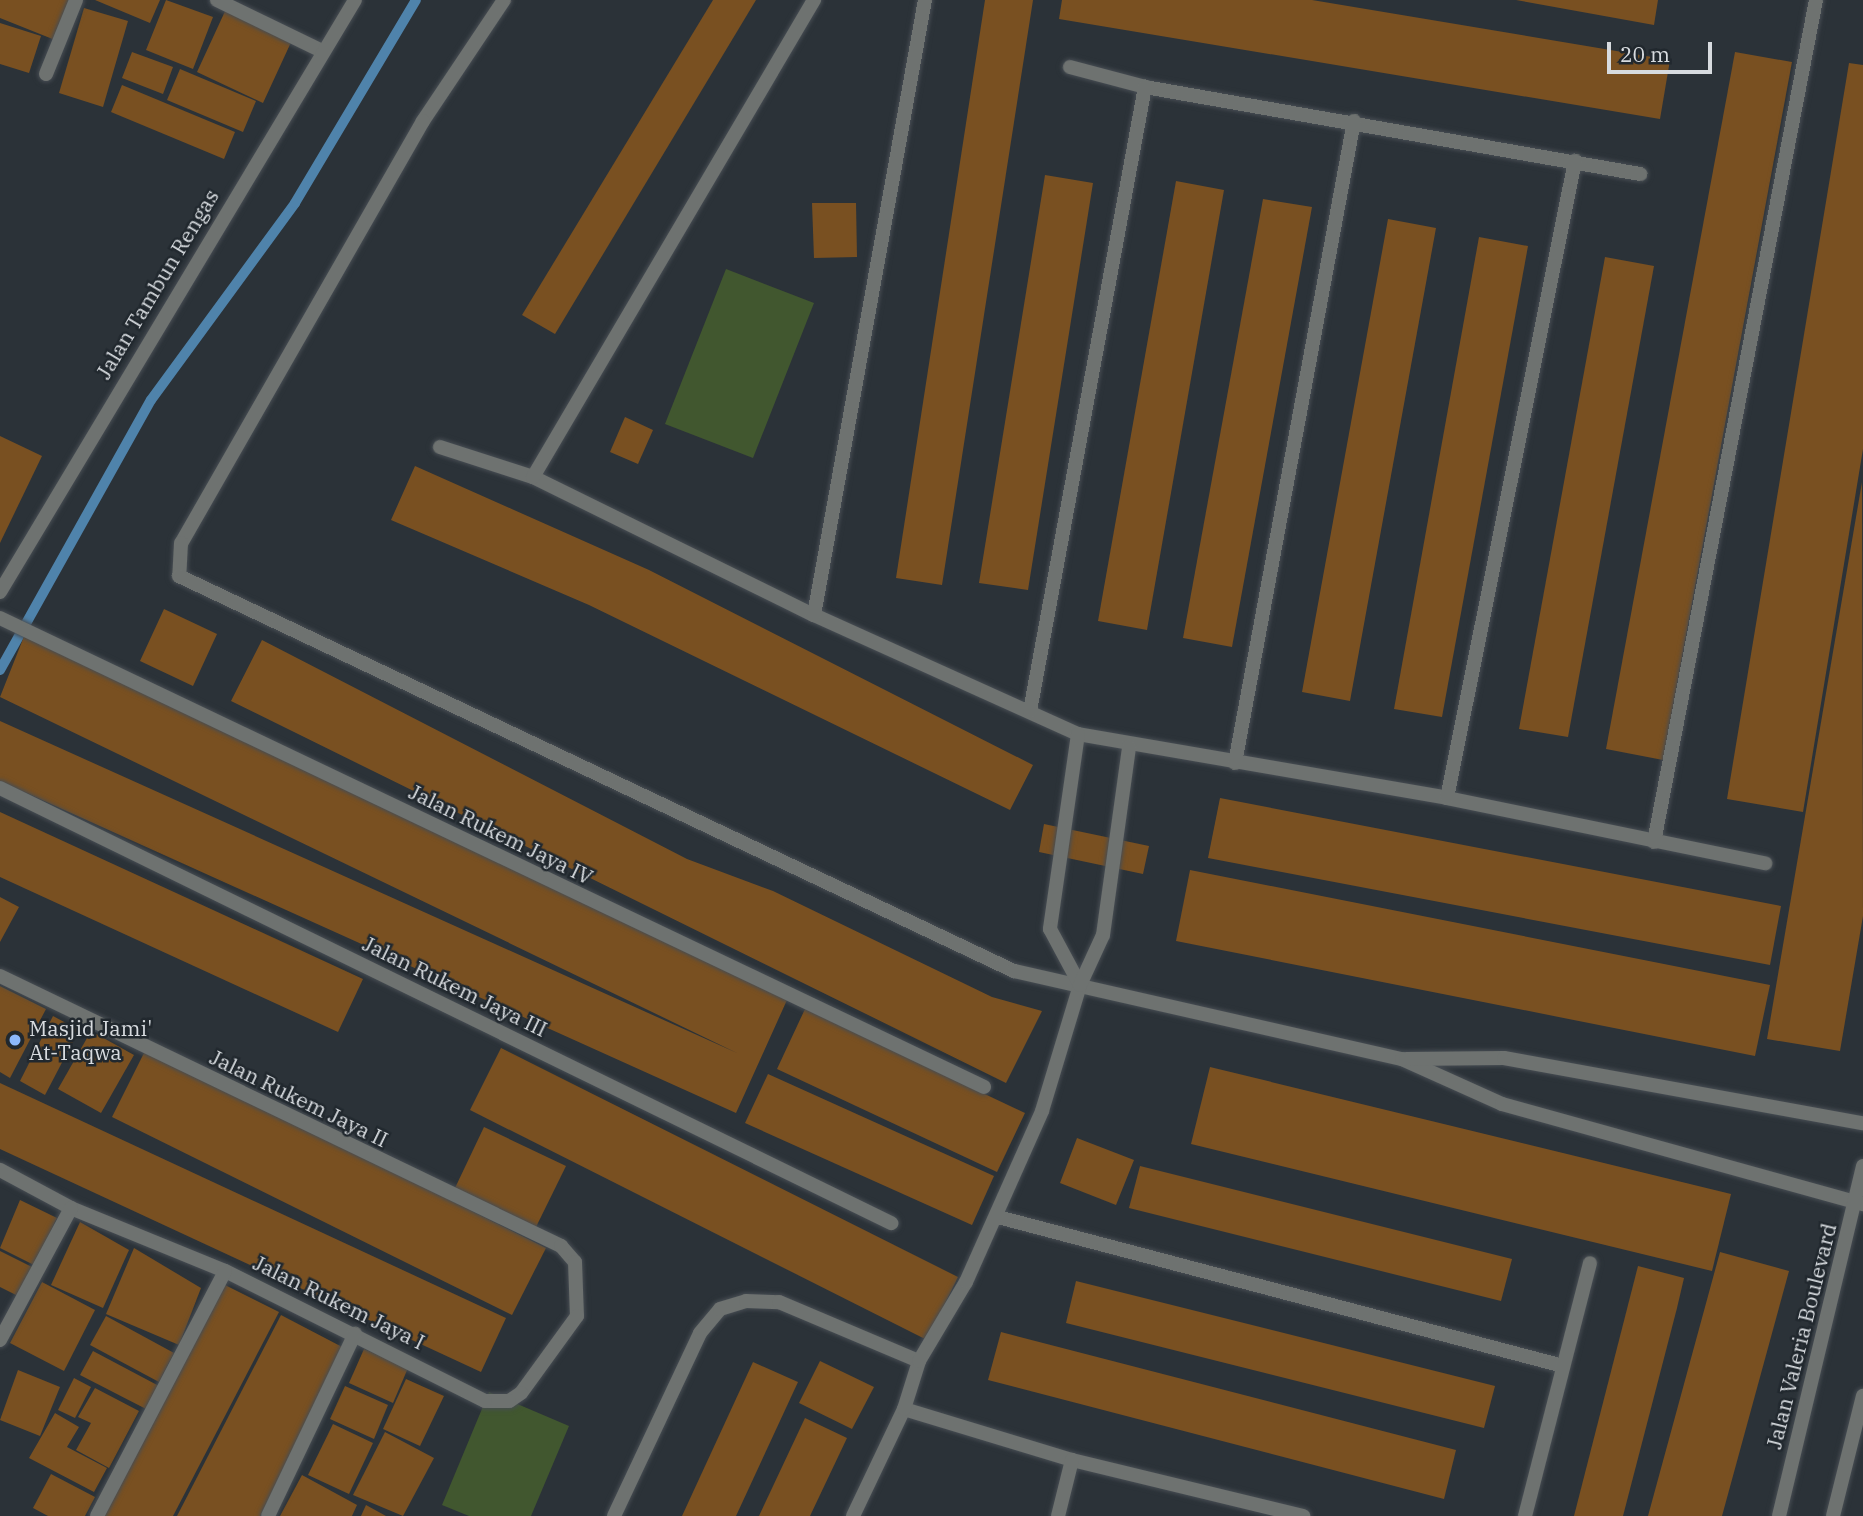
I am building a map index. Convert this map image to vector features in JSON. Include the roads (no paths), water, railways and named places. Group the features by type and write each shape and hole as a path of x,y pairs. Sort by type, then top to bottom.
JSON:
{"street":[{"path":"47,74 76,0"},
{"path":"217,0 320,50"},
{"name":"Jalan Tambun Rengas","path":"0,592 320,50 355,0"},
{"path":"503,0 423,121 181,543 179,576 1014,971 1402,1059 1502,1104 1859,1203"},
{"path":"533,477 814,0"},
{"path":"814,615 925,0"},
{"path":"1654,842 1816,0"},
{"path":"1070,67 1145,87 1354,121 1640,174"},
{"path":"1030,712 1145,87"},
{"path":"1235,763 1354,121"},
{"path":"1447,798 1575,161"},
{"path":"440,447 533,477 814,615 1078,734 1129,747 1447,798 1765,863"},
{"name":"Jalan Rukem Jaya IV","path":"0,618 984,1087"},
{"path":"1078,734 1050,929 1080,985"},
{"path":"853,1516 904,1409 919,1361 998,1217 1042,1111 1080,985 1104,935 1129,747"},
{"name":"Jalan Rukem Jaya III","path":"0,788 891,1223"},
{"name":"Jalan Rukem Jaya II","path":"0,976 561,1246 575,1262"},
{"path":"1402,1059 1504,1058 1863,1124"},
{"name":"Jalan Valeria Boulevard","path":"1779,1516 1859,1203 1863,1166"},
{"name":"Jalan Rukem Jaya I","path":"0,1170 71,1208 225,1271 485,1401 509,1401 577,1316 575,1262"},
{"path":"0,1340 71,1208"},
{"path":"998,1217 1563,1366"},
{"path":"1525,1516 1590,1263"},
{"path":"97,1516 225,1271"},
{"path":"614,1516 700,1333 720,1309 746,1301 779,1302 919,1361"},
{"path":"268,1516 355,1334"},
{"path":"1833,1516 1863,1396"},
{"path":"904,1409 1072,1460 1303,1516"},
{"path":"1058,1516 1072,1460"}],"waterway":[{"path":"0,670 151,400 295,203 416,0"}],"place":[{"name":"Masjid Jami' At-Taqwa","path":"15,1040"}]}
